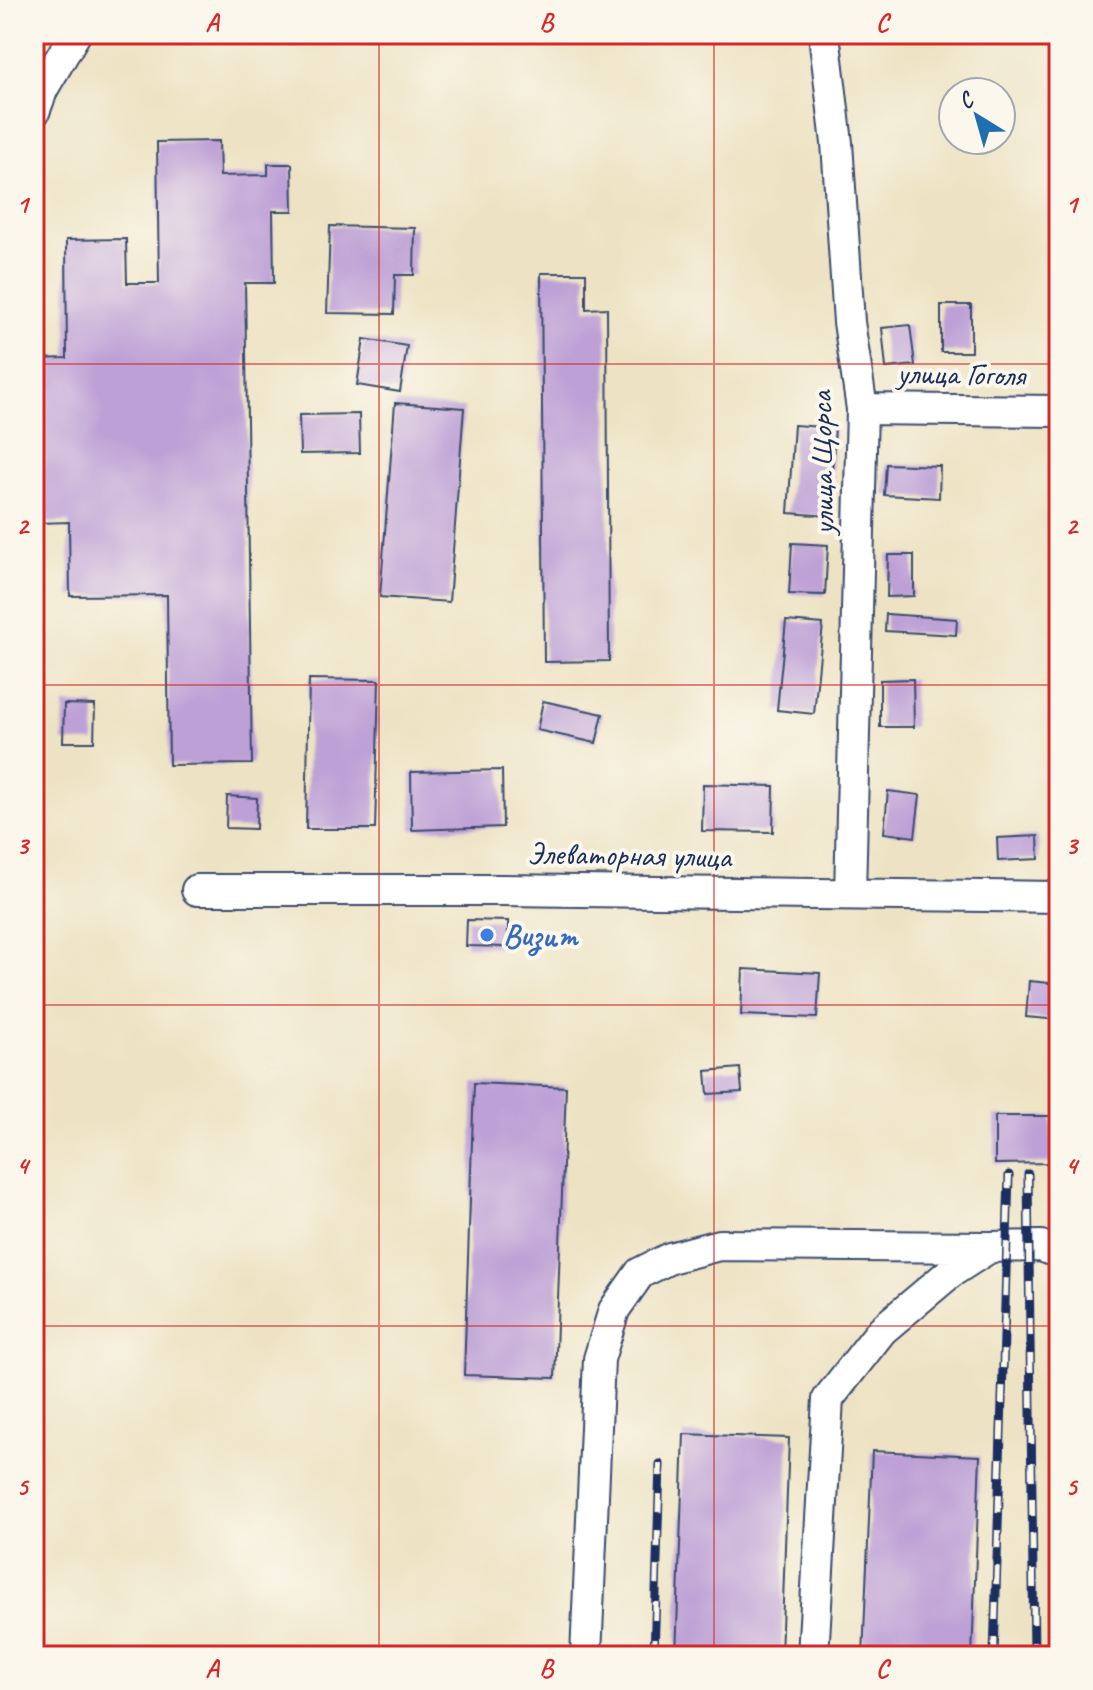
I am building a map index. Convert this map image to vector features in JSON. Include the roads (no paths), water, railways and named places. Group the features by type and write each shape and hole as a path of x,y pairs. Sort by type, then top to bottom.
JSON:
{"street":[{"path":"34,112 43,88 75,34"},
{"name":"улица Щорса","path":"824,34 837,143 849,322 862,409 850,894"},
{"name":"улица Гоголя","path":"862,409 1059,411"},
{"name":"Элеваторная улица","path":"197,890 1059,897"},
{"path":"586,1656 599,1359 614,1310 640,1273 670,1258 719,1245 1041,1246 1059,1253"},
{"path":"813,1656 828,1399 882,1330 951,1272 990,1247"}],"railway":[{"path":"1028,1174 1034,1656"},
{"path":"994,1656 1009,1175"},
{"path":"654,1656 660,1464"}],"place":[{"name":"Визит","path":"487,935"}]}
